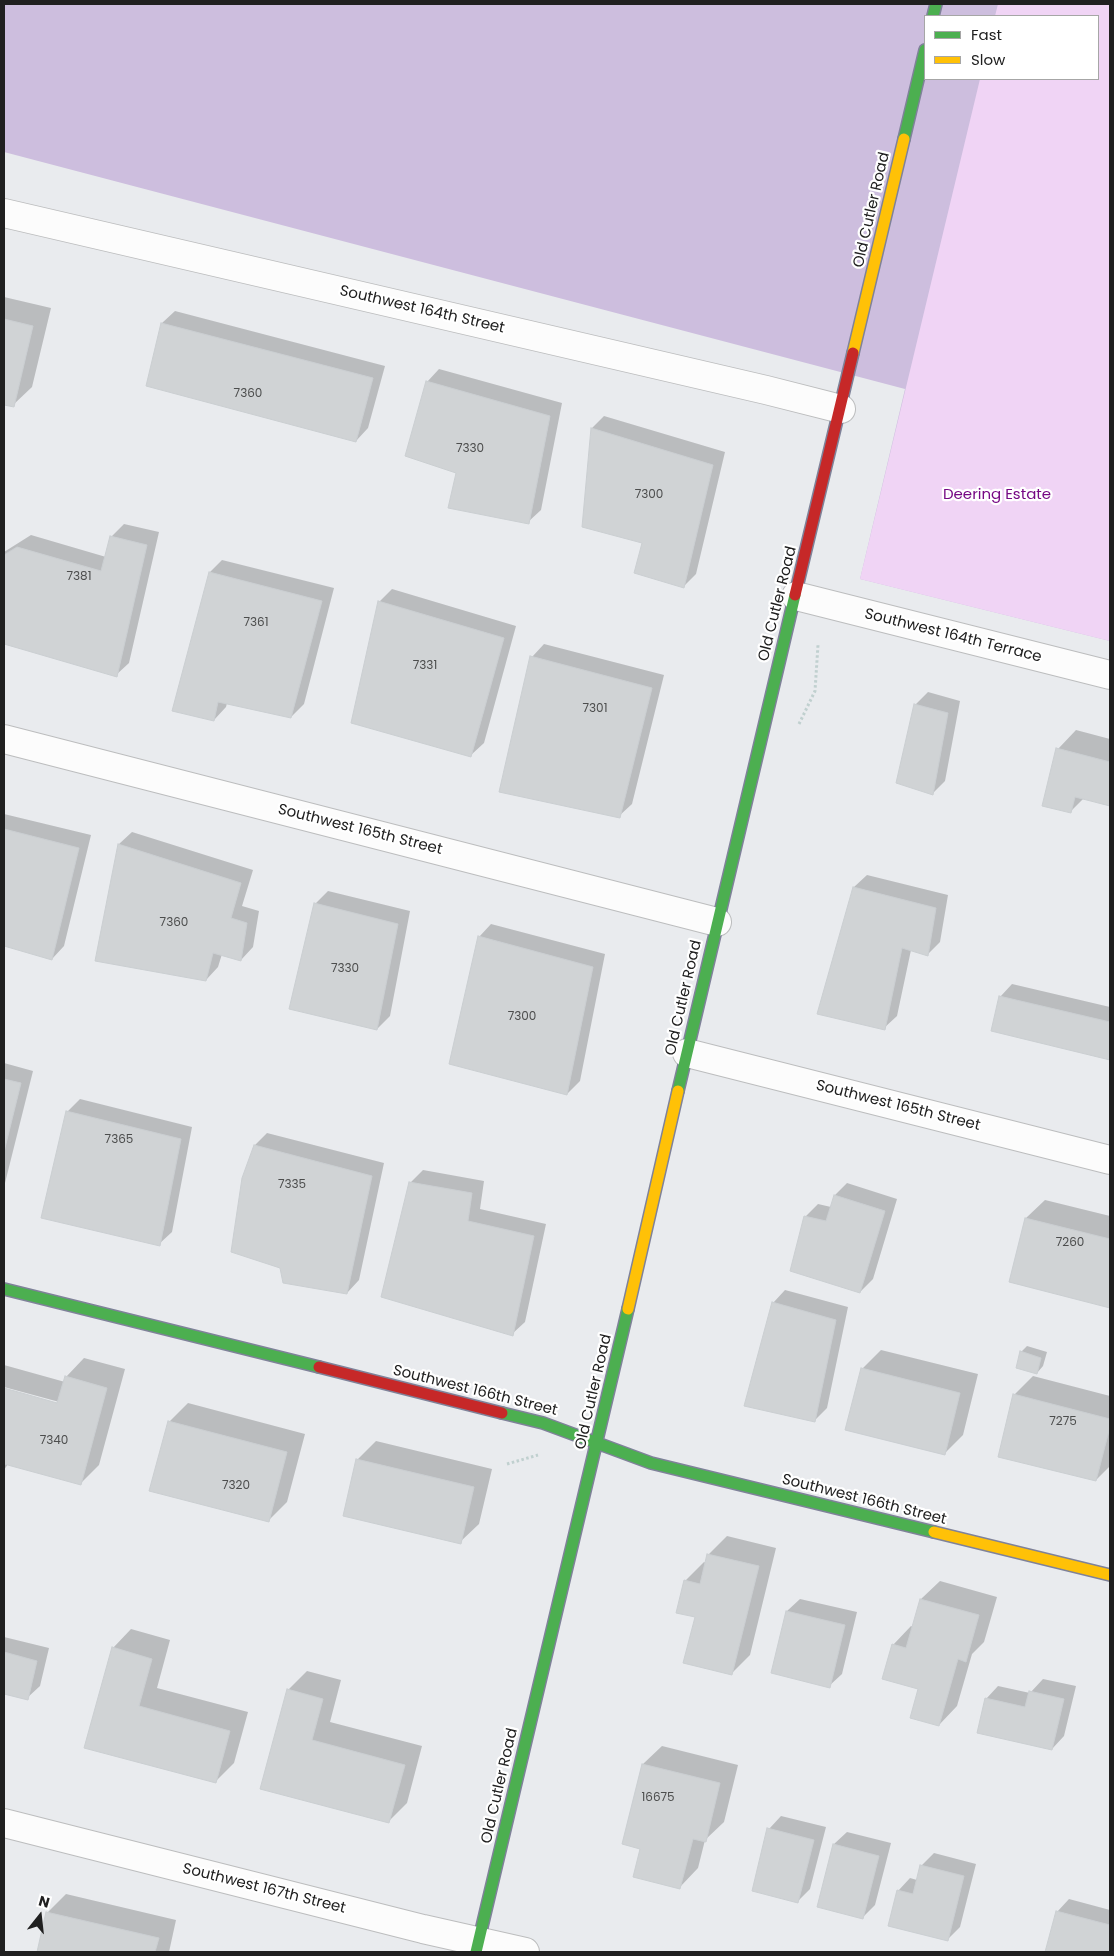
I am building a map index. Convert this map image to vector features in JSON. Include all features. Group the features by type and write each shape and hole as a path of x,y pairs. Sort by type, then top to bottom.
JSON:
{"main road":[{"name":"Old Cutler Road","path":"477,1947 598,1442 686,1053 924,54"},
{"name":"Southwest 166th Street","path":"4,1289 543,1423 651,1463 1110,1575"}],"street":[{"name":"Southwest 164th Street","path":"4,212 841,409"},
{"name":"Southwest 164th Terrace","path":"796,596 1110,675"},
{"name":"Southwest 165th Street","path":"4,739 717,922"},
{"name":"Southwest 165th Street","path":"686,1053 1110,1160"},
{"name":"Southwest 167th Street","path":"4,1823 477,1947 525,1952"}],"path":[{"path":"507,1464 542,1454"}],"green space":[{"path":"4,4 1110,4 1110,641 860,579 905,389 4,152"},
{"name":"Deering Estate","path":"998,4 1110,4 1110,641 860,579 980,80 1099,80 1099,15 995,15"}],"building":[{"path":"4,319 33,326 14,407 4,405"},
{"path":"161,323 373,378 356,442 146,386"},
{"path":"426,381 550,416 529,524 448,508 456,473 405,456"},
{"path":"591,428 713,465 684,588 634,573 642,543 582,527"},
{"path":"110,536 147,545 117,677 4,644 4,555 17,547 101,571"},
{"path":"209,572 322,601 291,718 218,702 214,721 172,711"},
{"path":"378,601 504,638 471,757 351,723"},
{"path":"530,656 652,688 620,818 499,792"},
{"path":"914,704 948,713 933,795 896,783"},
{"path":"1056,748 1110,762 1110,806 1075,797 1071,813 1042,806"},
{"path":"4,829 79,848 52,960 4,946"},
{"path":"118,844 241,883 231,918 247,923 241,961 213,953 206,981 95,961"},
{"path":"853,887 936,908 928,956 902,948 885,1030 817,1014"},
{"path":"314,903 398,924 377,1030 289,1009"},
{"path":"478,936 593,967 567,1095 449,1064"},
{"path":"999,996 1110,1022 1110,1060 991,1031"},
{"path":"4,1079 21,1083 4,1152"},
{"path":"66,1111 181,1139 160,1246 41,1218"},
{"path":"254,1145 372,1176 347,1294 283,1283 280,1268 231,1252 242,1178"},
{"path":"409,1182 472,1193 468,1221 534,1236 513,1336 381,1297"},
{"path":"834,1195 885,1211 860,1293 790,1271 804,1216 826,1221"},
{"path":"1025,1218 1110,1239 1110,1308 1009,1282"},
{"path":"772,1302 836,1320 815,1422 744,1406"},
{"path":"1020,1351 1041,1358 1037,1374 1016,1368"},
{"path":"861,1368 960,1393 945,1455 845,1430"},
{"path":"65,1376 107,1388 81,1485 4,1464 4,1388 57,1403"},
{"path":"1013,1394 1110,1419 1110,1427 1096,1481 998,1457"},
{"path":"168,1421 287,1452 269,1522 149,1491"},
{"path":"356,1459 474,1487 461,1544 343,1516"},
{"path":"707,1554 759,1566 732,1675 683,1663 695,1617 676,1613 684,1580 700,1584"},
{"path":"920,1599 979,1615 966,1662 958,1659 939,1726 910,1718 918,1689 882,1679 892,1644 906,1648"},
{"path":"786,1611 845,1625 830,1688 771,1673"},
{"path":"112,1647 152,1659 139,1706 230,1731 216,1783 84,1748"},
{"path":"4,1652 37,1661 28,1700 4,1694"},
{"path":"287,1689 323,1699 312,1740 405,1765 389,1823 260,1789"},
{"path":"1029,1691 1064,1699 1052,1750 977,1733 985,1698 1025,1707"},
{"path":"642,1764 720,1783 706,1842 693,1839 680,1889 633,1877 640,1849 622,1844"},
{"path":"767,1828 814,1840 798,1903 752,1891"},
{"path":"833,1844 879,1856 863,1919 817,1907"},
{"path":"920,1865 964,1876 948,1941 888,1926 897,1890 913,1894"},
{"path":"1056,1911 1110,1925 1110,1952 1045,1952"},
{"path":"46,1912 159,1938 155,1952 37,1952"}],"traffic: fast":[{"path":"933,15 936,4"},
{"path":"904,139 924,54"},
{"path":"678,1091 795,595"},
{"path":"4,1289 319,1367"},
{"path":"476,1952 628,1309"},
{"path":"502,1413 543,1423 651,1463 934,1532"}],"traffic: slow":[{"path":"853,353 904,139"},
{"path":"628,1309 678,1091"},
{"path":"934,1532 1110,1575"}],"traffic: jam":[{"path":"795,595 853,353"},
{"path":"319,1367 502,1413"}]}
